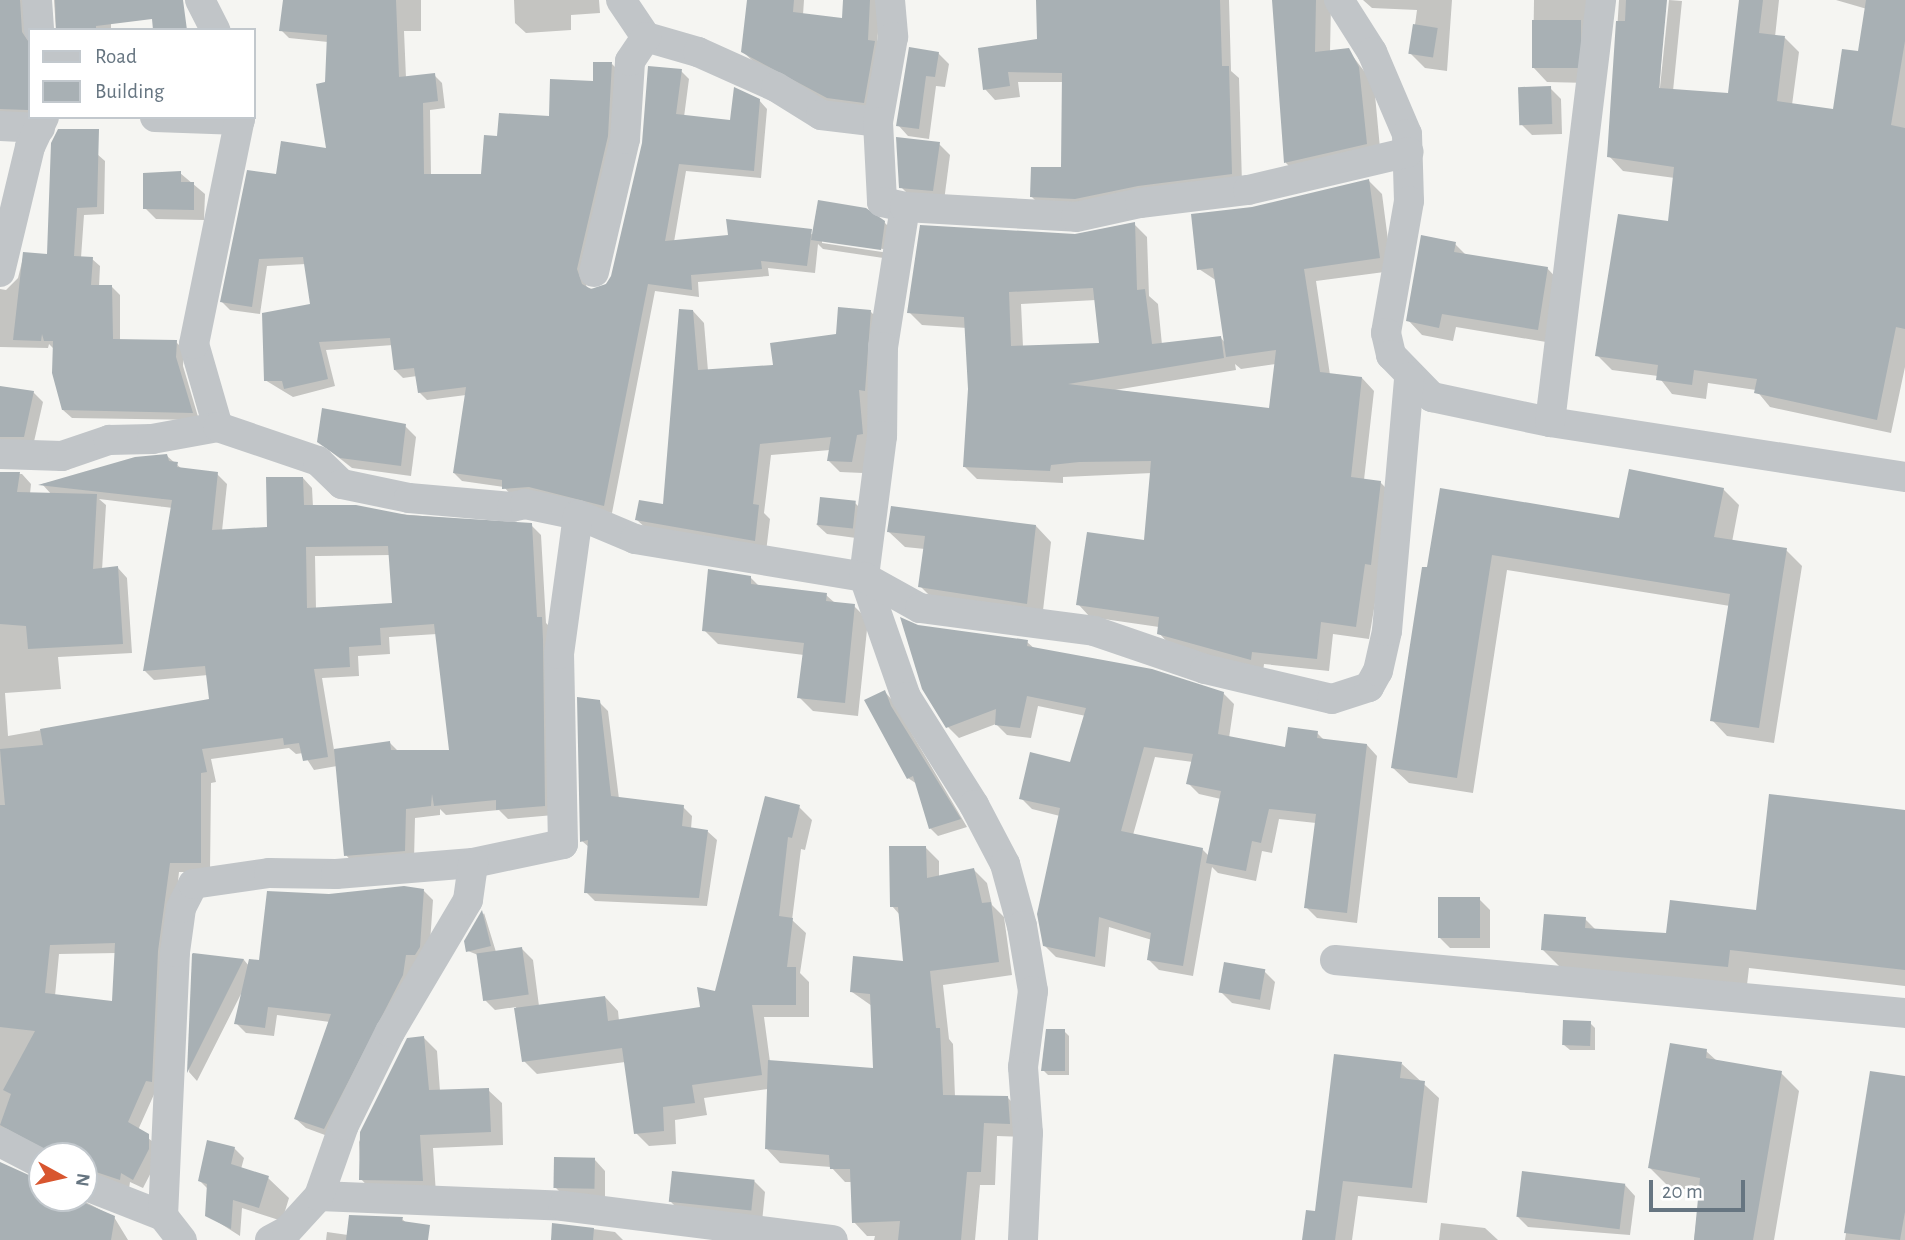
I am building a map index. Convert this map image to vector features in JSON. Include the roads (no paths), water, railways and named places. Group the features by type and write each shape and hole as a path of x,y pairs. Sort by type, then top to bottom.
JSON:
{"street":[{"path":"37,0 39,28"},
{"path":"200,0 214,28"},
{"path":"621,0 646,37 720,62 776,87 821,115 878,122"},
{"path":"890,0 892,37 878,122 882,202 905,207 1076,217 1140,202 1248,190 1409,152"},
{"path":"1339,0 1372,52 1400,113 1409,152 1409,201 1386,333 1391,355 1409,377 1432,397 1462,407 1550,422 1905,477"},
{"path":"1550,422 1601,0"},
{"path":"594,272 625,139 630,61 646,37"},
{"path":"218,427 194,344 240,119"},
{"path":"0,126 42,123 30,148 0,272"},
{"path":"905,207 883,347 882,436 863,577 906,697 974,805 1005,864 1022,926 1033,990 1023,1067 1028,1133 1023,1240"},
{"path":"0,454 62,456 110,440 152,439 218,427 318,461 342,484 409,498 512,507 525,504 578,515 635,539 863,577 920,608 1094,631 1205,669 1332,699 1353,695 1369,687 1378,671 1387,631 1409,377"},
{"path":"163,1216 175,953 181,908 193,884 269,873 336,874 473,863 563,844 559,654 578,515"},
{"path":"271,1240 287,1231 319,1196 344,1125 390,1032 468,900 473,863"},
{"path":"1335,960 1905,1013"},
{"path":"0,1142 28,1157"},
{"path":"98,1190 163,1216 182,1240"},
{"path":"319,1196 563,1206 834,1240"}]}
